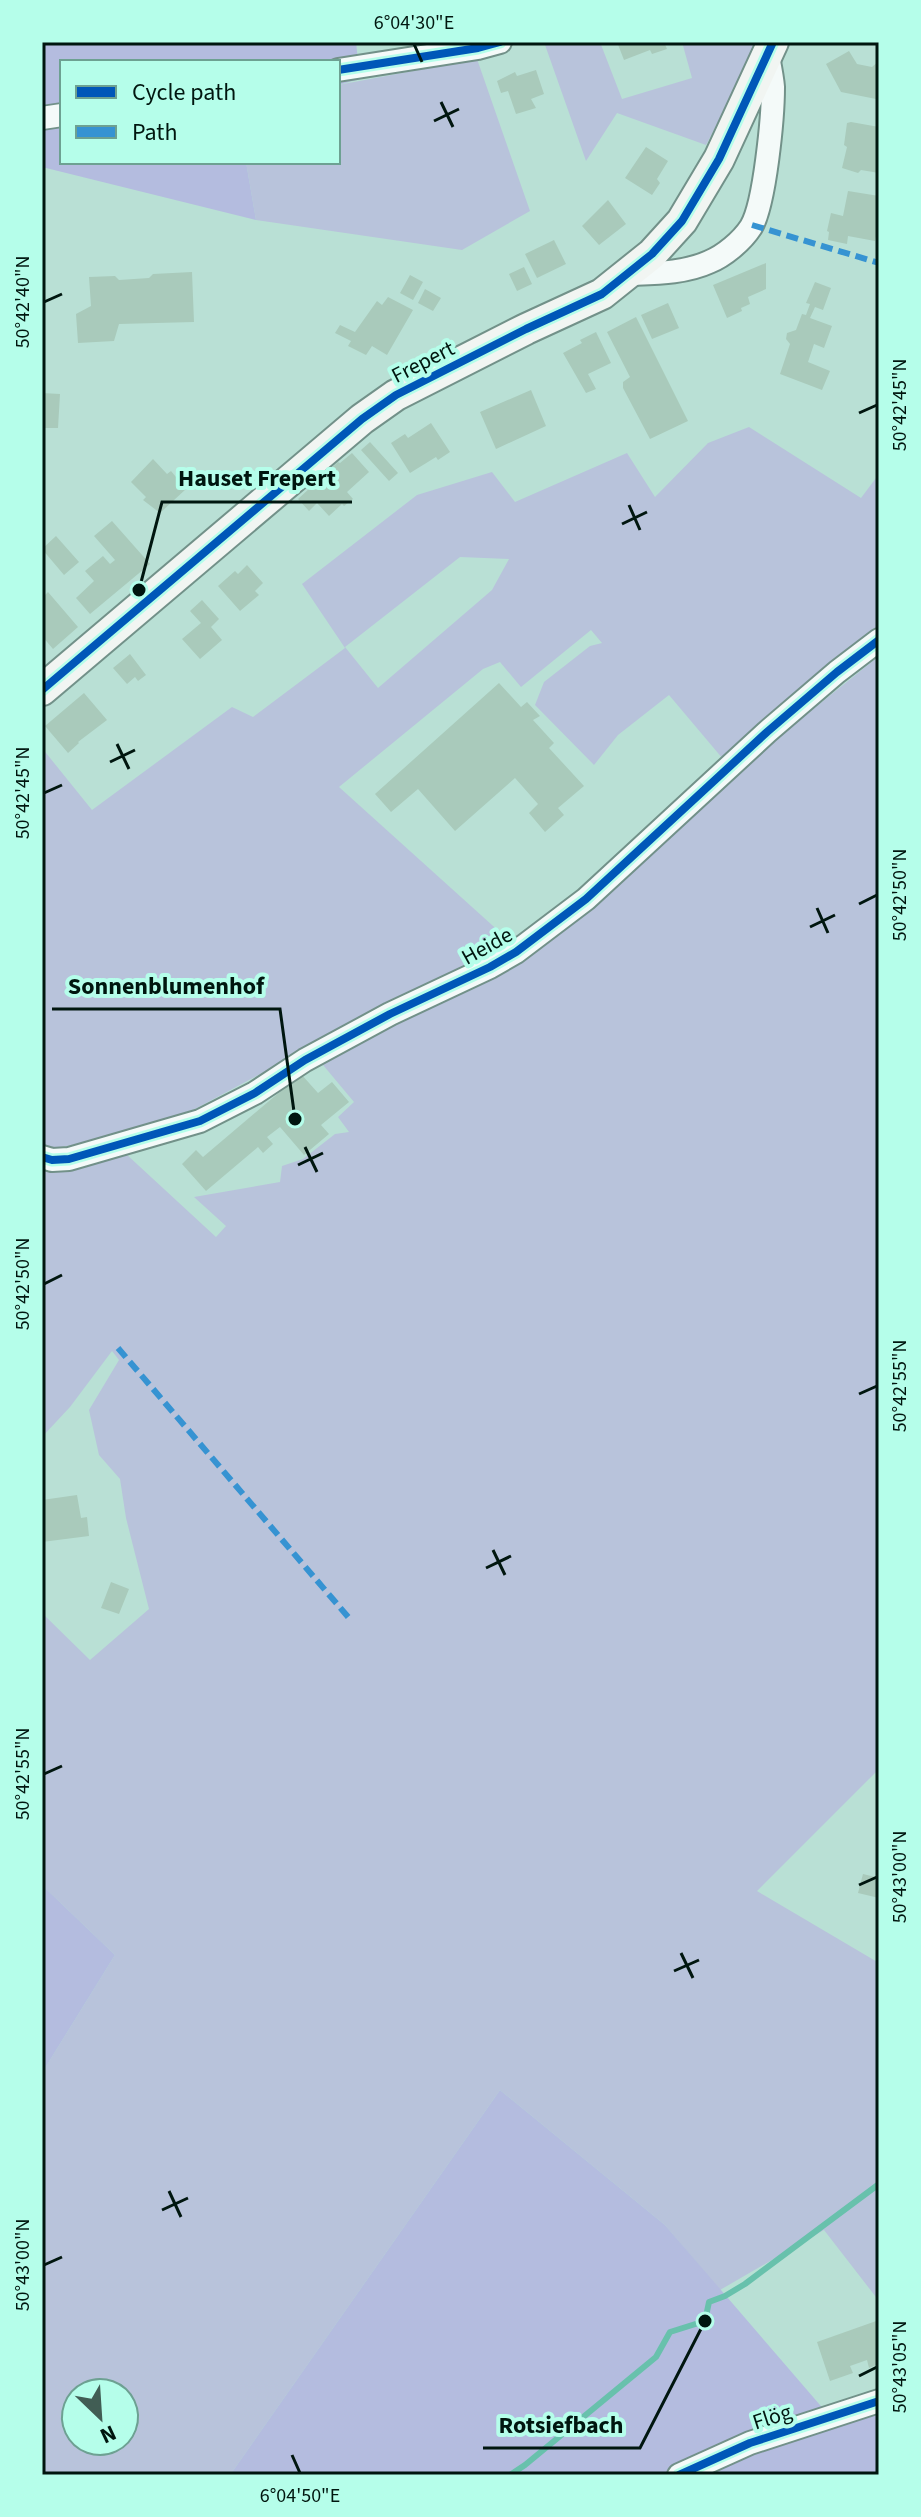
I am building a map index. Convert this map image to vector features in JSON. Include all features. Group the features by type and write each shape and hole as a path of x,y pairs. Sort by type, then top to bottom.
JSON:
{"street":[{"path":"340,70 500,42"},
{"name":"Frepert","path":"630,274 668,273 709,262 739,242 752,225 769,146 773,86 770,46"},
{"name":"Frepert","path":"42,690 362,419 396,395 602,294 630,274 682,221 719,159 770,46"},
{"name":"Heide","path":"42,1157 69,1159 200,1121 244,1099 305,1060 378,1020 516,952 586,899 767,732 879,640"},
{"name":"Flög","path":"679,2475 750,2443 879,2401"}],"shaded area":[{"path":"42,42 356,42 360,79 340,84 340,60 60,60 60,164 246,164 256,220 42,167"},
{"path":"544,42 600,42 622,99 692,78 682,42 760,42 706,145 617,113 586,161"},
{"path":"477,59 530,211 462,250 256,220 246,164 340,164 340,85"},
{"path":"749,427 861,498 879,474 879,630 723,759 669,695 618,735 594,765 535,705 544,682 590,646 602,643 591,630 521,687 500,662 483,669 339,787 513,944 385,1007 195,1109 106,1139 50,1149 42,1146 42,748 92,810 232,707 253,717 345,648 302,584 417,495 492,472 515,502 627,453 655,497 708,443","holes":["460,557 509,559 492,590 378,688 345,647"]},
{"path":"879,656 879,1769 757,1891 879,1963 879,2301 824,2230 720,2290 665,2225 500,2090 230,2475 42,2475 42,2073 115,1955 42,1885 42,1613 90,1660 149,1609 126,1518 120,1479 99,1455 89,1410 119,1360 112,1351 70,1407 42,1437 42,1168 63,1172 125,1153 216,1237 226,1226 194,1197 280,1182 282,1166 303,1159 335,1134 349,1132 338,1117 354,1102 318,1059 453,997 510,967 746,763"},
{"path":"42,1885 115,1955 42,2073"},
{"path":"500,2090 665,2225 826,2412 879,2406 879,2475 230,2475"}],"building":[{"path":"617,42 664,42 667,49 652,54 650,50 624,60"},
{"path":"849,51 857,64 872,67 879,61 879,97 876,99 841,92 826,64"},
{"path":"536,70 544,94 531,99 536,108 516,114 508,91 501,93 497,81 515,72 517,76"},
{"path":"847,123 879,127 879,173 861,170 858,173 842,168 847,147 844,145"},
{"path":"646,147 668,161 652,195 625,178"},
{"path":"848,191 879,196 875,241 848,236 847,244 828,240 831,213 843,216"},
{"path":"608,200 626,224 599,245 582,226"},
{"path":"554,240 566,264 537,278 525,254"},
{"path":"766,263 766,289 748,297 750,304 727,318 713,285"},
{"path":"524,267 532,284 517,291 509,274"},
{"path":"192,272 194,322 119,324 114,341 78,343 76,314 91,306 89,277 115,276 119,280"},
{"path":"410,275 423,282 413,300 400,293"},
{"path":"815,282 831,288 823,310 815,307 810,318 832,326 824,348 814,344 808,362 830,371 822,390 780,374 790,344 786,339 787,333 796,330 802,314 806,315 810,304 806,303"},
{"path":"425,289 441,298 433,311 418,303"},
{"path":"388,297 413,310 387,355 372,346 366,355 348,346 351,341 335,333 340,325 355,332 377,301 382,305"},
{"path":"668,303 679,328 652,339 641,315"},
{"path":"636,317 688,421 650,439 623,388 623,382 630,377 607,332"},
{"path":"596,332 611,363 588,374 596,389 586,393 563,353"},
{"path":"531,390 546,426 496,449 480,412"},
{"path":"42,393 60,394 58,428 42,428"},
{"path":"431,423 450,452 410,473 391,443 405,434 408,438"},
{"path":"370,442 398,473 389,481 361,450"},
{"path":"352,453 369,472 347,492 353,499 329,516 317,503 309,511 298,499"},
{"path":"153,459 167,474 171,471 186,489 160,513 143,500 146,497 131,482"},
{"path":"112,521 150,564 90,614 76,598 94,581 85,571 103,556 110,564 115,560 94,536"},
{"path":"56,536 79,562 64,575 42,549"},
{"path":"247,565 263,583 255,591 259,595 240,611 218,586"},
{"path":"48,592 78,627 53,649 42,636 42,598"},
{"path":"202,600 219,619 211,627 222,640 200,659 182,639 201,623 190,611"},
{"path":"130,654 146,675 138,681 135,677 127,684 113,668"},
{"path":"499,683 521,707 527,702 540,716 533,720 554,743 549,748 584,786 558,808 564,815 545,832 529,813 538,804 515,778 455,831 418,789 391,812 375,794"},
{"path":"84,693 107,720 68,753 45,726"},
{"path":"301,1074 318,1093 332,1082 349,1102 321,1125 329,1134 304,1155 280,1127 267,1137 273,1144 263,1153 258,1147 206,1191 182,1164 196,1150 203,1157"},
{"path":"77,1495 81,1518 87,1517 89,1536 42,1542 42,1500"},
{"path":"111,1582 129,1589 119,1614 101,1608"},
{"path":"863,1874 879,1878 879,1898 858,1893"},
{"path":"879,2320 879,2364 869,2368 867,2360 850,2366 853,2373 830,2381 817,2342"}],"waterway":[{"path":"510,2475 656,2357 670,2332 705,2321 709,2302 745,2284 879,2184"}],"marked path":[{"path":"752,225 879,263"},
{"path":"118,1348 349,1618"}],"cycle path":[{"path":"340,70 500,42"},
{"path":"42,690 362,419 396,395 602,294 652,254 682,221 719,159 773,42"},
{"path":"42,1157 69,1159 200,1121 255,1093 305,1060 390,1014 516,952 586,899 767,732 879,640"},
{"path":"679,2475 750,2443 879,2401"}],"place":[{"name":"Hauset Frepert","path":"139,590"},
{"name":"Sonnenblumenhof","path":"295,1119"},
{"name":"Rotsiefbach","path":"705,2321"}]}
